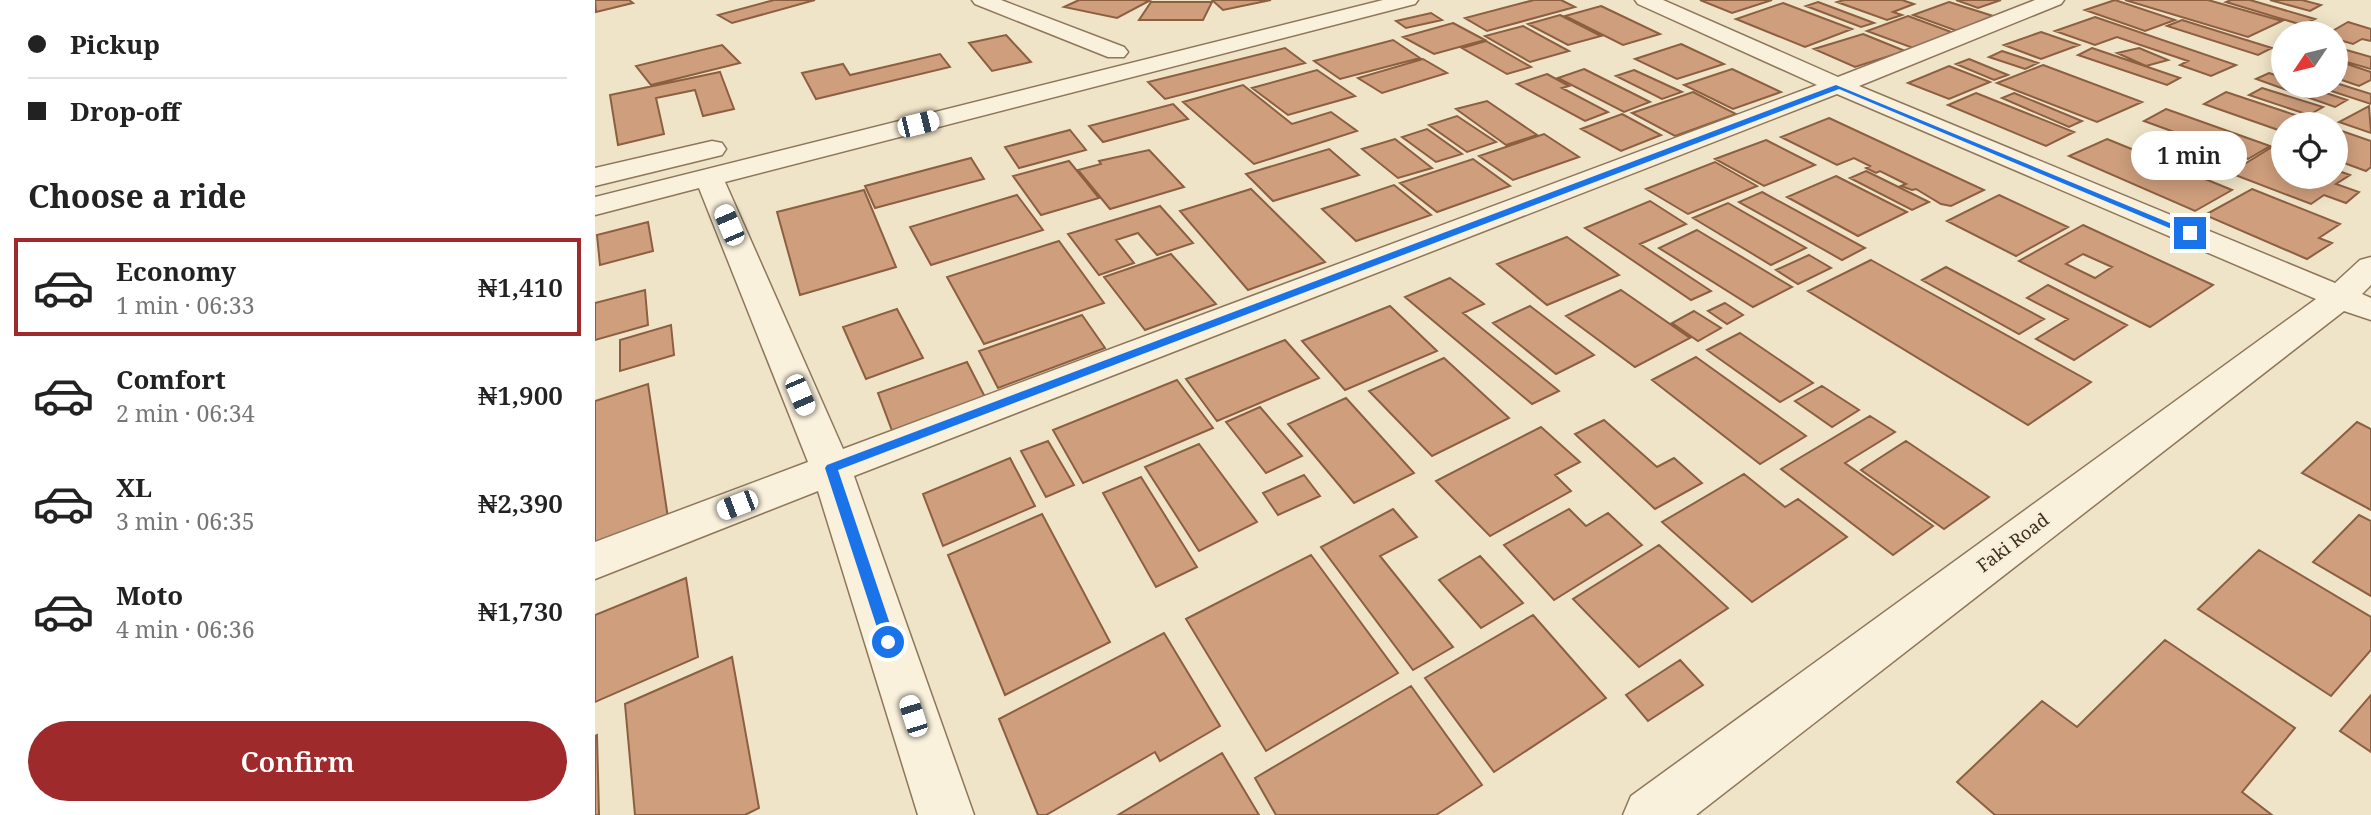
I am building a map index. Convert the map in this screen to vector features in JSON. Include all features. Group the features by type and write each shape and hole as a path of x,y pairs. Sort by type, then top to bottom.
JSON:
{"street":[{"path":"982,0 1116,52"},
{"path":"928,97 1330,0"},
{"path":"1645,0 1839,86 2355,303"},
{"path":"595,561 831,468 1839,86 2054,0"},
{"path":"595,206 1400,1"},
{"path":"595,177 740,142"},
{"path":"709,177 831,468 946,815"},
{"name":"Faki Road","path":"1651,815 2355,303 2371,267"}],"building":[{"path":"595,0 629,0 633,3 596,12"},
{"path":"774,0 815,0 732,23 718,15"},
{"path":"1079,0 1149,1 1117,18 1064,7"},
{"path":"1212,0 1271,0 1223,10"},
{"path":"1534,0 1561,0 1575,7 1487,31 1465,18"},
{"path":"1700,0 1772,0 1732,13"},
{"path":"1902,0 1914,4 1893,12 1902,15 1887,20 1837,2"},
{"path":"1956,0 2001,0 1978,8"},
{"path":"2115,0 2175,20 2145,31 2085,10"},
{"path":"2125,0 2208,0 2282,21 2271,21 2271,26 2248,37"},
{"path":"2250,0 2315,19 2289,21 2226,2"},
{"path":"2270,0 2302,0 2321,5 2310,11"},
{"path":"1151,2 1212,2 1203,20 1139,20"},
{"path":"1818,2 1874,23 1861,27 1806,6"},
{"path":"1949,2 1993,16 1957,31 1913,15"},
{"path":"1783,3 1852,29 1805,47 1736,19"},
{"path":"1601,6 1660,34 1623,45 1565,16"},
{"path":"1431,13 1442,20 1406,28 1396,21"},
{"path":"1560,15 1601,36 1568,45 1528,24"},
{"path":"1908,16 1954,33 1913,48 1867,31"},
{"path":"2095,17 2236,65 2211,76 2180,65 2188,61 2117,37 2095,45 2055,31"},
{"path":"2182,20 2271,48 2258,55 2167,26"},
{"path":"2349,22 2371,29 2371,41 2362,39 2353,44 2349,43"},
{"path":"1453,23 1485,40 1434,54 1403,37"},
{"path":"1523,26 1569,51 1530,62 1485,36"},
{"path":"2041,32 2079,45 2041,59 2004,45"},
{"path":"1863,34 1905,51 1855,67 1814,49"},
{"path":"1006,35 1031,62 992,71 969,43"},
{"path":"1393,40 1420,58 1340,79 1314,61"},
{"path":"1486,41 1531,67 1507,74 1462,48"},
{"path":"1681,44 1724,64 1677,79 1635,59"},
{"path":"722,45 740,63 651,85 636,66"},
{"path":"1285,48 1305,63 1165,99 1148,82"},
{"path":"2092,48 2180,78 2167,85 2078,55"},
{"path":"2139,48 2168,60 2146,66 2117,53"},
{"path":"2002,51 2038,63 2025,69 1989,57"},
{"path":"2349,51 2371,57 2371,69 2349,63"},
{"path":"940,54 950,67 816,99 802,73 843,64 850,75"},
{"path":"1423,59 1447,73 1382,93 1358,78"},
{"path":"1969,59 2008,75 1994,80 1956,64"},
{"path":"2043,65 2142,102 2097,122 1997,83"},
{"path":"2349,65 2371,72 2371,80 2359,86 2349,83"},
{"path":"1949,66 1990,82 1949,99 1908,83"},
{"path":"1584,69 1650,102 1624,112 1558,78"},
{"path":"1732,69 1781,92 1733,109 1684,85"},
{"path":"1317,70 1355,96 1288,115 1252,88"},
{"path":"1634,70 1682,92 1662,99 1616,76"},
{"path":"720,72 734,109 703,116 695,90 656,98 664,134 618,145 610,95"},
{"path":"2269,73 2271,74 2271,84 2256,79"},
{"path":"1547,74 1569,86 1562,88 1608,112 1585,121 1517,84"},
{"path":"1243,85 1292,124 1331,112 1357,131 1254,164 1183,102"},
{"path":"2349,87 2371,94 2371,104 2349,97"},
{"path":"2262,88 2271,91 2271,98 2294,98 2323,107 2314,112 2300,112 2249,95"},
{"path":"1693,92 1736,114 1675,136 1632,113"},
{"path":"2226,92 2286,112 2271,112 2271,127 2204,104"},
{"path":"1976,93 2074,132 2046,146 1948,105"},
{"path":"2014,93 2082,121 2069,127 2002,98"},
{"path":"2310,98 2347,100 2335,107"},
{"path":"1487,101 1537,135 1506,145 1456,109"},
{"path":"1173,104 1188,119 1103,142 1089,126"},
{"path":"2369,106 2371,133 2348,125 2348,117"},
{"path":"2166,109 2270,146 2248,159 2144,121"},
{"path":"1622,114 1661,135 1621,151 1581,129"},
{"path":"1457,116 1496,142 1467,152 1429,125"},
{"path":"1829,118 1984,190 1951,206 1941,204 1916,189 1901,186 1906,184 1880,171 1876,173 1866,168 1870,166 1854,158 1837,165 1781,137"},
{"path":"1427,129 1462,154 1436,162 1402,137"},
{"path":"1070,130 1086,150 1019,168 1005,147"},
{"path":"2348,133 2371,141 2371,167 2366,171 2348,164"},
{"path":"1544,134 1579,157 1513,180 1479,156"},
{"path":"1395,139 1432,168 1398,178 1362,149"},
{"path":"2107,139 2232,190 2195,211 2069,156"},
{"path":"1766,140 1815,165 1764,186 1715,159"},
{"path":"2156,143 2229,171 2218,178 2144,150"},
{"path":"2271,148 2271,189 2230,173"},
{"path":"1329,149 1359,175 1273,201 1246,174"},
{"path":"1149,150 1184,187 1110,209 1078,170 1101,164 1099,161"},
{"path":"971,158 984,179 875,208 865,186"},
{"path":"1473,159 1510,186 1437,212 1400,183"},
{"path":"1069,161 1099,198 1041,215 1013,176"},
{"path":"1715,162 1757,186 1688,214 1646,189"},
{"path":"1866,171 1929,202 1912,210 1850,178"},
{"path":"1836,176 1907,212 1858,236 1787,197"},
{"path":"1394,185 1431,215 1356,241 1322,209"},
{"path":"2348,188 2359,192 2346,203 2324,195 2311,204 2272,189"},
{"path":"1251,189 1325,262 1248,290 1180,211"},
{"path":"2252,189 2340,224 2319,238 2332,243 2307,259 2205,215"},
{"path":"864,190 896,267 800,295 777,212"},
{"path":"1762,192 1865,248 1842,260 1739,202"},
{"path":"1017,195 1043,230 931,265 910,227"},
{"path":"1999,195 2068,227 2016,256 1947,221"},
{"path":"1650,201 1686,224 1640,244 1711,291 1691,300 1585,228"},
{"path":"1728,203 1806,248 1771,265 1693,218"},
{"path":"1160,206 1193,243 1157,255 1138,233 1116,240 1134,263 1099,275 1068,234"},
{"path":"648,222 653,251 600,265 597,235"},
{"path":"2083,225 2213,285 2150,327 2019,261","holes":["2083,254 2112,267 2095,278 2066,264"]},
{"path":"1697,230 1792,287 1753,307 1659,248"},
{"path":"1567,237 1619,275 1547,305 1497,264"},
{"path":"1059,241 1104,303 984,344 947,277"},
{"path":"1171,254 1216,304 1145,330 1104,277"},
{"path":"1809,255 1831,268 1798,284 1776,270"},
{"path":"1871,260 2091,382 2028,425 1808,291"},
{"path":"1946,267 2044,319 2019,334 1922,280"},
{"path":"1450,278 1484,304 1463,313 1559,391 1532,404 1405,297"},
{"path":"2048,285 2127,325 2074,360 2036,339 2068,319 2027,298"},
{"path":"645,290 648,325 595,340 595,303"},
{"path":"1621,290 1690,338 1635,367 1566,316"},
{"path":"1725,303 1743,315 1727,324 1708,311"},
{"path":"1390,306 1437,351 1345,390 1302,341"},
{"path":"1530,306 1594,355 1556,374 1493,323"},
{"path":"897,309 923,358 866,379 843,327"},
{"path":"1694,311 1721,328 1698,341 1672,323"},
{"path":"1082,315 1105,348 998,388 979,351"},
{"path":"671,325 674,355 620,371 620,340"},
{"path":"1740,333 1813,383 1780,402 1707,350"},
{"path":"1285,340 1319,378 1217,421 1186,379"},
{"path":"1696,357 1806,436 1760,464 1652,380"},
{"path":"1444,358 1509,418 1432,456 1369,391"},
{"path":"967,362 987,401 894,436 878,393"},
{"path":"1177,380 1213,428 1083,483 1053,430"},
{"path":"648,384 668,518 595,546 595,401"},
{"path":"1822,386 1859,410 1832,427 1795,401"},
{"path":"1346,398 1414,473 1354,503 1288,424"},
{"path":"1260,407 1302,456 1266,473 1226,422"},
{"path":"1870,416 1895,432 1845,463 1933,526 1893,555 1781,469"},
{"path":"1604,420 1657,467 1674,458 1702,483 1655,509 1575,434"},
{"path":"2357,422 2371,429 2371,510 2302,473"},
{"path":"1541,427 1580,462 1555,475 1571,491 1490,536 1436,481"},
{"path":"1048,441 1074,485 1046,497 1021,451"},
{"path":"1906,441 1989,497 1944,529 1861,470"},
{"path":"1199,444 1257,522 1199,551 1145,467"},
{"path":"1010,458 1035,506 943,546 923,494"},
{"path":"1744,474 1785,507 1798,499 1847,537 1752,602 1662,522"},
{"path":"1304,475 1320,496 1278,515 1263,493"},
{"path":"1141,477 1197,567 1156,587 1103,493"},
{"path":"1393,509 1417,537 1380,556 1453,647 1413,670 1321,547"},
{"path":"1569,509 1586,526 1608,513 1642,545 1554,600 1504,545"},
{"path":"1042,514 1110,642 1005,695 948,555"},
{"path":"2359,515 2371,521 2371,596 2313,562"},
{"path":"1659,545 1728,608 1639,667 1573,599"},
{"path":"2259,550 2371,617 2371,650 2331,696 2198,609"},
{"path":"1311,555 1398,673 1266,751 1186,619"},
{"path":"1480,556 1523,603 1481,628 1439,580"},
{"path":"686,578 698,657 595,702 595,615"},
{"path":"1533,615 1606,698 1494,772 1425,678"},
{"path":"1164,633 1220,726 1160,761 1155,752 1046,815 1038,815 999,719"},
{"path":"2165,640 2295,728 2242,792 2272,815 1995,815 1957,782 2042,701 2077,727"},
{"path":"732,657 759,808 745,815 635,815 625,704"},
{"path":"1680,660 1703,685 1648,721 1626,695"},
{"path":"1411,686 1482,785 1436,815 1276,815 1255,778"},
{"path":"2371,695 2371,752 2340,731"},
{"path":"597,735 599,815 595,815 595,736"},
{"path":"1222,753 1259,815 1118,815"}],"route":[{"path":"888,642 831,468 1839,86 2190,233"}]}
